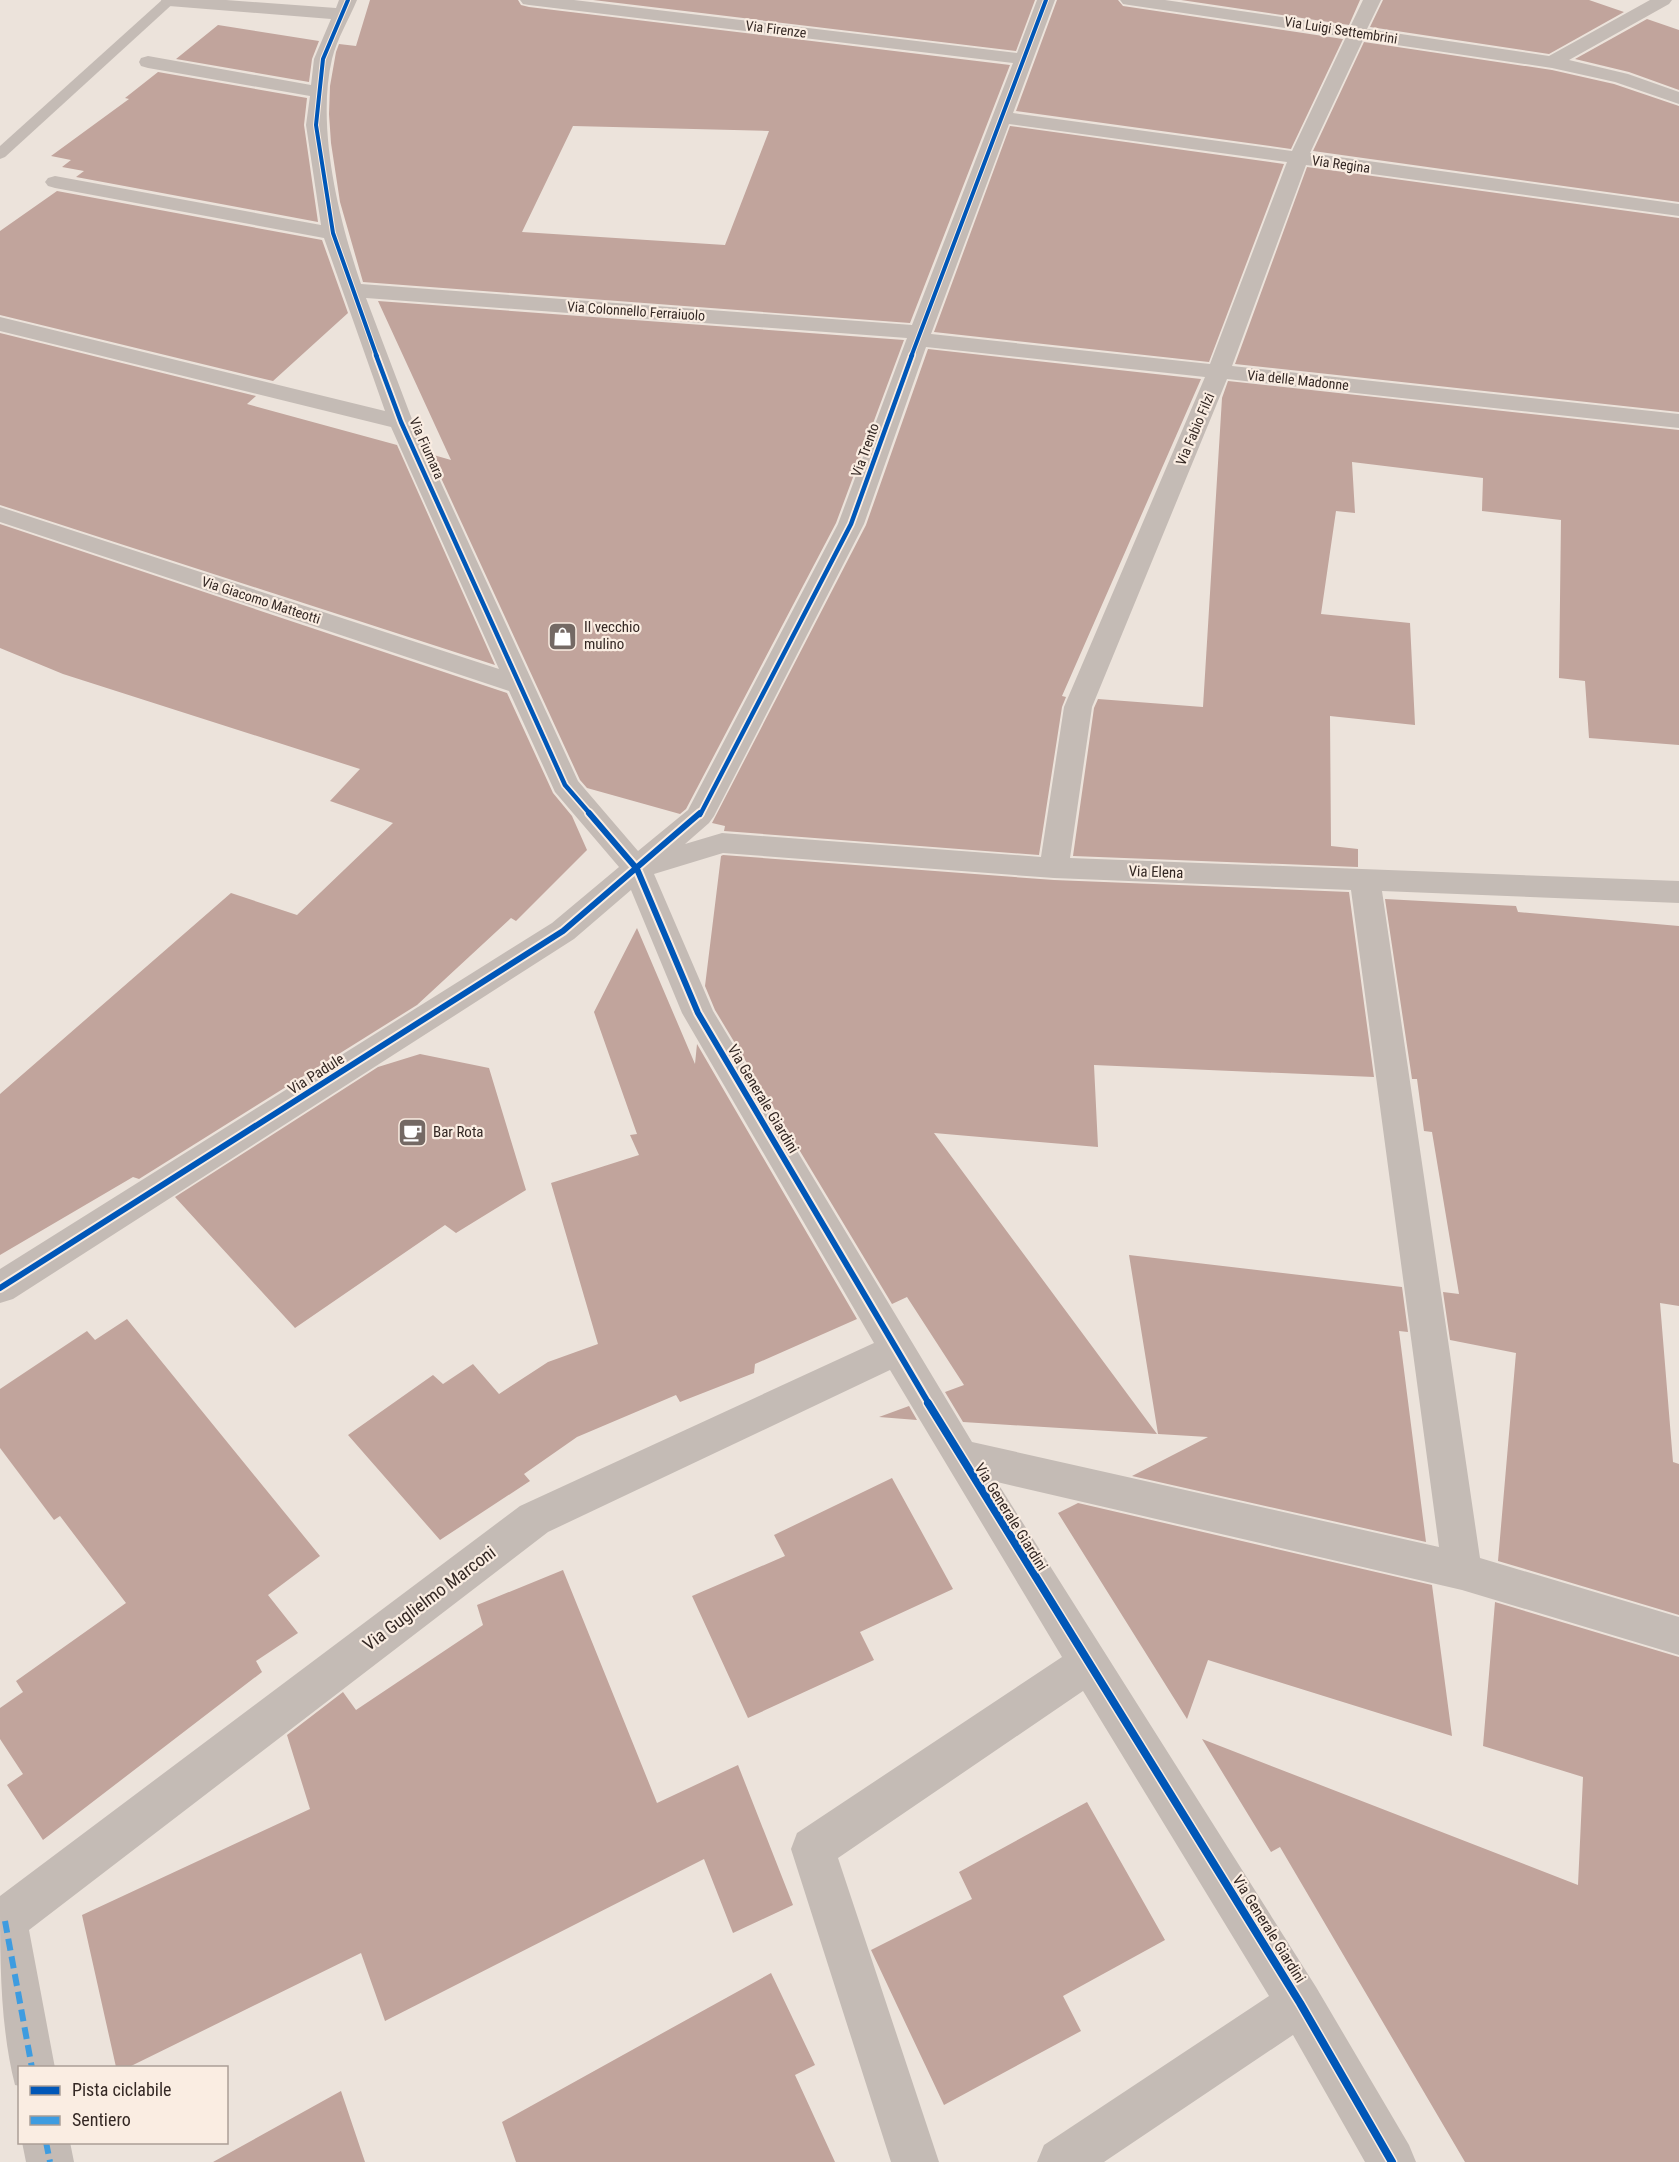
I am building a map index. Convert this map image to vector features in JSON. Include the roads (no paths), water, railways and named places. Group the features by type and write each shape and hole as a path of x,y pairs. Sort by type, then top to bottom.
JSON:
{"street":[{"path":"170,0 344,7"},
{"name":"Via Firenze","path":"529,0 1024,59"},
{"name":"Via Trento","path":"638,869 699,816 851,524 919,335 1046,0"},
{"name":"Via Luigi Settembrini","path":"1129,0 1231,7 1357,32 1552,62 1621,78 1679,98"},
{"name":"Via Fabio Filzi","path":"1054,868 1078,707 1219,371 1298,158 1372,0"},
{"path":"1552,62 1663,0"},
{"name":"Via Fiumara","path":"344,7 323,59 316,125 333,233 352,290 401,422 565,785 638,869"},
{"path":"148,62 319,92"},
{"name":"Via Regina","path":"1003,117 1679,210"},
{"path":"55,182 333,233"},
{"name":"Via Colonnello Ferraiuolo","path":"352,290 919,335"},
{"path":"0,324 401,422"},
{"name":"Via delle Madonne","path":"919,335 1679,422"},
{"name":"Via Giacomo Matteotti","path":"0,514 522,686"},
{"name":"Via Elena","path":"638,869 722,843 1054,868 1679,892"},
{"name":"Via Padule","path":"0,1288 563,931 638,869"},
{"name":"Via Generale Giardini","path":"638,869 698,1013 960,1456 1300,2002 1392,2162"},
{"path":"1365,880 1462,1571"},
{"name":"Via Guglielmo Marconi","path":"32,2066 2,1922 534,1519 898,1349"},
{"path":"960,1456 1462,1571 1679,1636"},
{"path":"915,2162 813,1849 1088,1663"},
{"path":"1061,2162 1300,2002"},
{"path":"46,2144 50,2162"}],"lane":[{"path":"0,154 170,0"}],"place":[{"name":"Il vecchio mulino","path":"563,636"},
{"name":"Bar Rota","path":"412,1132"}]}
